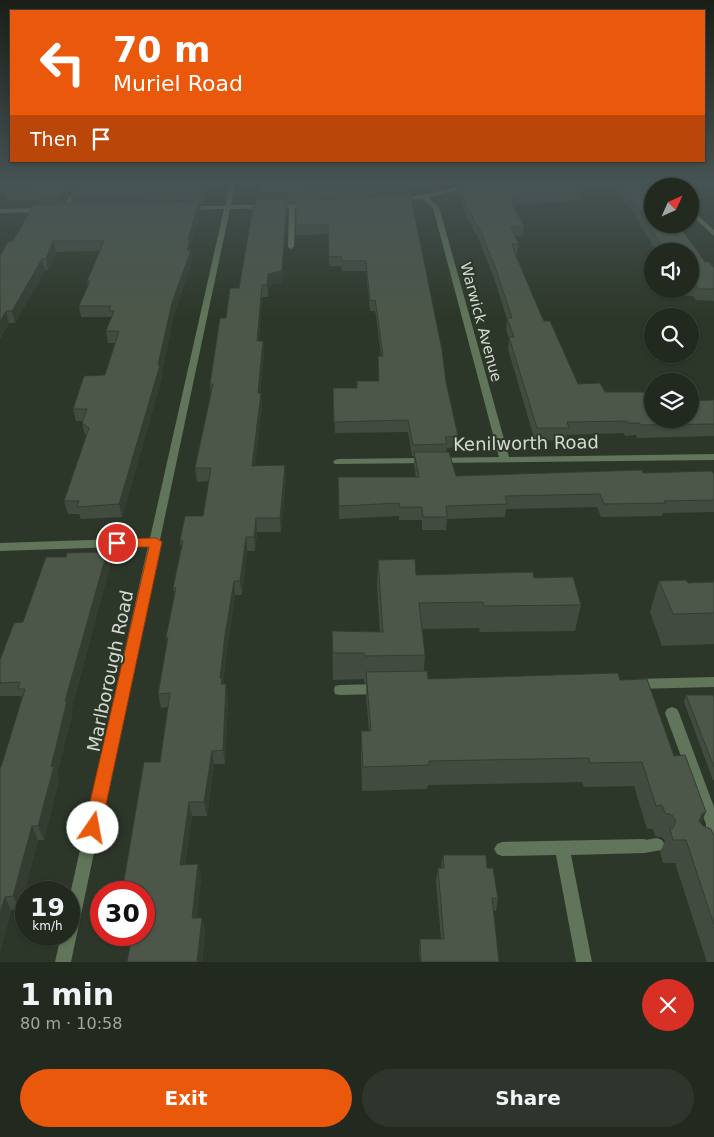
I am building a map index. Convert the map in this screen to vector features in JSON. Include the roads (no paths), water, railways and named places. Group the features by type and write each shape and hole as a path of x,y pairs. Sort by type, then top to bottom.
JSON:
{"street":[{"name":"Marlborough Road","path":"63,962 156,542 223,227"},
{"path":"291,227 291,247"},
{"name":"Warwick Avenue","path":"441,227 504,460"},
{"name":"Kenilworth Road","path":"338,462 714,457"},
{"path":"0,547 156,542"},
{"path":"626,684 714,682"},
{"path":"340,690 390,689"},
{"path":"672,713 713,824 713,834 708,843 698,843"},
{"path":"502,849 651,846"},
{"path":"562,848 584,962"}]}
